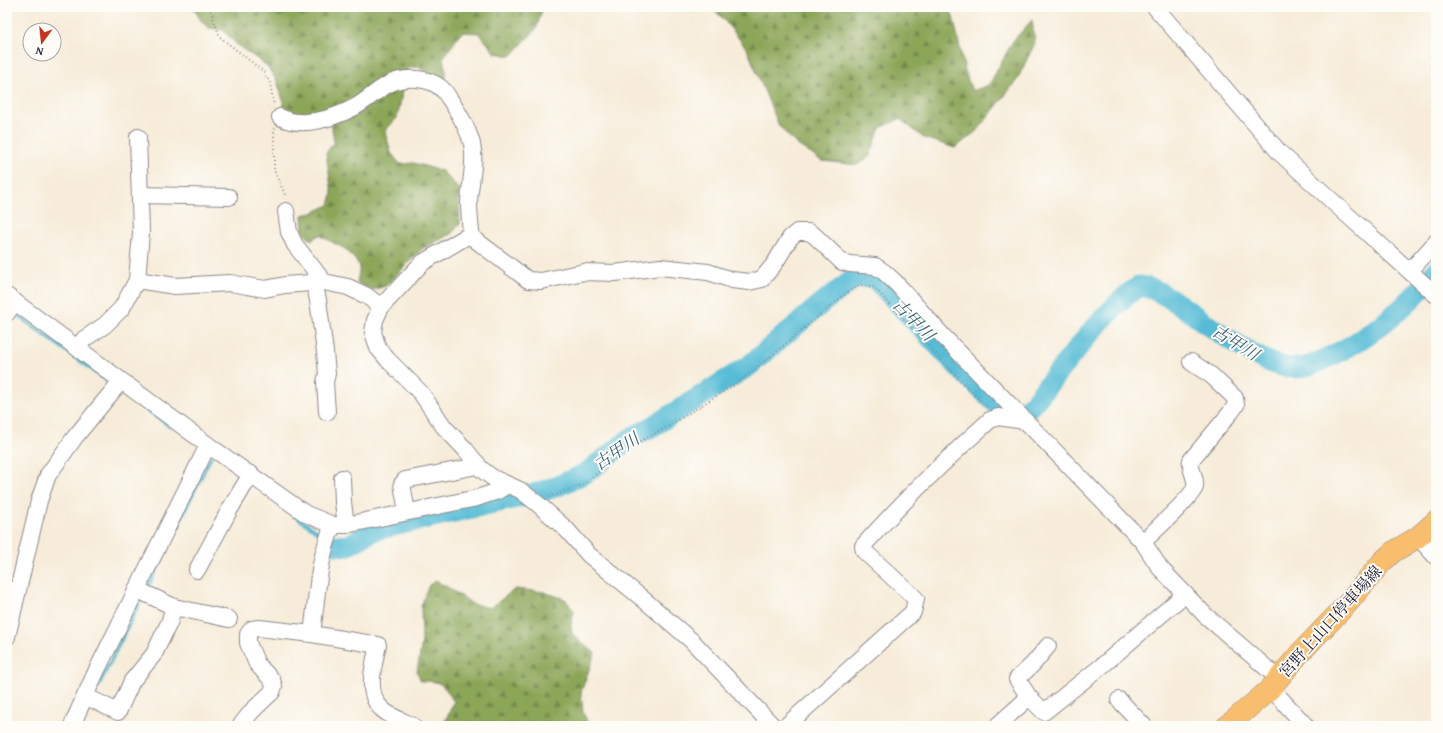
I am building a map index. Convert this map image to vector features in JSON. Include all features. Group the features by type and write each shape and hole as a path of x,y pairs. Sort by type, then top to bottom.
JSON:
{"main road":[{"name":"宮野上山口停車場線","path":"1227,726 1274,684 1348,603 1382,562 1393,552 1418,537 1436,521"}],"street":[{"path":"1155,7 1280,152 1344,212 1427,286"},
{"path":"280,117 287,120 301,122 331,118 356,107 387,84 402,78 419,79 432,83 443,90 458,113 472,144 473,161 469,204 471,232 469,235 422,263 381,307 375,320 373,332 378,348 421,393 444,426 481,469 493,478 520,490 538,504 567,530 589,555 692,641 774,726"},
{"path":"78,348 84,339 105,325 122,308 137,280 141,233 138,137"},
{"path":"140,195 229,197"},
{"path":"286,211 289,232 295,245 319,282 318,300 327,374 325,382 327,412"},
{"path":"469,235 528,280 541,282 584,272 615,273 660,267 708,272 732,280 749,282 762,279 775,263 790,238 797,232 809,232 842,262 875,266 896,283 942,335 1024,421 1143,542 1160,568 1274,684 1279,698 1306,726"},
{"path":"1427,286 1436,242"},
{"path":"137,280 175,286 230,283 265,289 285,285 319,282 348,287 367,296 381,307"},
{"path":"10,304 78,348 208,445 306,514 339,525 477,498 498,491 508,485"},
{"path":"1143,542 1188,498 1195,488 1194,478 1190,466 1191,460 1236,405 1234,398 1212,376 1191,362"},
{"path":"7,637 39,501 48,475 75,436 121,381"},
{"path":"786,726 913,612 916,599 864,551 864,546 907,499 949,457 990,420 998,417 1024,421"},
{"path":"74,726 73,723 85,696 136,589 159,546 208,445"},
{"path":"407,512 402,484 405,480 472,467 476,463"},
{"path":"198,570 230,509 251,474"},
{"path":"312,634 321,560 325,545 339,525 342,502 342,478"},
{"path":"1418,537 1436,558"},
{"path":"136,589 174,608 229,619"},
{"path":"1048,646 1033,664 1017,679 1029,696 1044,712 1103,666 1185,594"},
{"path":"85,696 118,712 132,681 154,654 174,608"},
{"path":"240,726 252,711 272,692 274,686 272,680 257,664 248,643 248,634 252,629 259,628 312,634 378,645 372,683 374,696 381,708 412,726"},
{"path":"998,725 1029,696"},
{"path":"1119,700 1144,726"}],"path":[{"path":"209,7 220,37 264,72 270,83 274,106 280,117 274,132 274,170 286,198 286,211"},
{"path":"538,504 544,500 584,484 628,448 667,427 737,382 764,362 844,295 859,285 867,285 875,288 970,391 998,417"}],"green space":[{"path":"193,7 543,7 536,29 511,56 495,53 479,33 462,32 443,58 446,72 445,83 418,67 408,68 397,118 385,131 391,153 400,164 414,163 442,171 459,189 460,224 451,234 422,249 386,286 372,290 357,283 360,266 347,250 319,235 311,240 303,233 302,215 312,213 329,205 332,194 326,153 334,142 330,114 285,116 283,100 277,81 267,66 236,44 223,30 209,28 202,22"},
{"path":"671,7 950,7 965,70 972,91 989,85 1013,41 1032,20 1035,43 1017,80 978,130 955,148 924,138 900,119 880,128 870,156 857,165 822,161 796,144 779,126 747,49 725,21 714,10 683,10"},
{"path":"436,581 473,604 490,608 515,589 544,592 565,599 574,611 571,625 572,634 595,653 581,692 583,712 589,726 445,726 445,721 454,702 444,687 438,683 421,681 417,672 422,641 421,606 429,585"}],"waterway":[{"name":"古甲川","path":"336,545 347,546 375,530 534,494 560,485 586,473 631,438 650,428 750,365 822,303 858,276 876,280 963,372 1004,411 1022,412 1032,405 1099,323 1123,298 1140,286 1149,288 1167,296 1227,338 1263,359 1286,367 1300,368 1322,361 1371,332 1400,310 1436,271"},
{"path":"13,312 113,385"},
{"path":"119,390 169,426"},
{"path":"147,589 211,457"},
{"path":"293,515 324,536"},
{"path":"96,691 143,596"}]}
